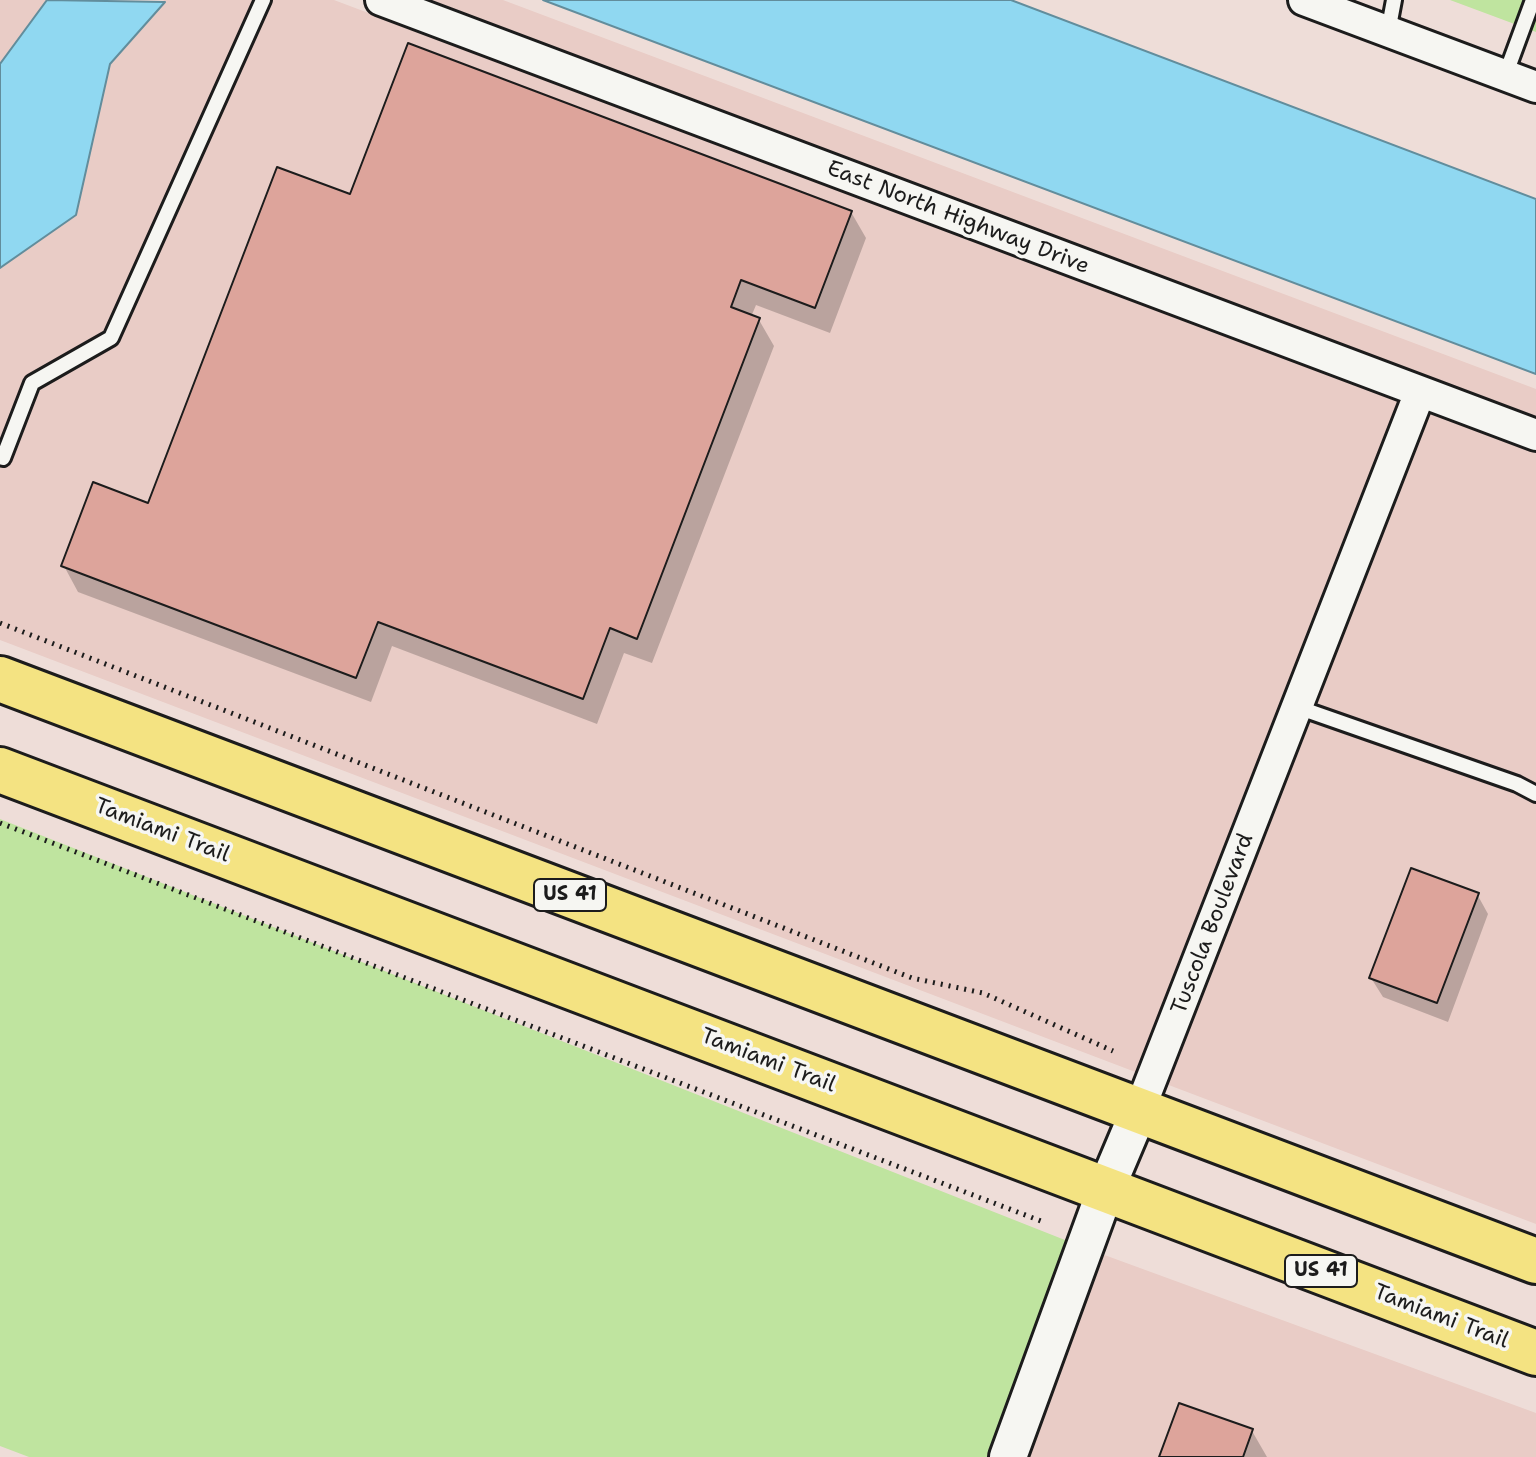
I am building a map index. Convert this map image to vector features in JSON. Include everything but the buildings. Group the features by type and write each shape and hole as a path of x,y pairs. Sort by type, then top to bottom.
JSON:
{"main road":[{"name":"US 41","path":"0,679 1536,1261"},
{"name":"Tamiami Trail","path":"0,770 1536,1353"}],"street":[{"name":"East North Highway Drive","path":"381,0 1536,435"},
{"path":"1304,0 1536,87"},
{"name":"Tuscola Boulevard","path":"1008,1457 1106,1189 1210,935 1420,392"}],"lane":[{"path":"3,458 32,383 111,338 263,0"},
{"path":"1388,32 1394,0"},
{"path":"1505,76 1533,0"},
{"path":"1297,707 1517,784 1536,794"}],"path":[{"path":"0,623 912,978 983,993 1113,1051"},
{"path":"0,823 1041,1221"}],"shaded area":[{"path":"0,0 47,0 0,64"},
{"path":"163,0 334,0 1400,402 1138,1073 0,640 0,268 76,215 110,64 165,2"},
{"path":"428,0 503,0 1536,389 1536,417"},
{"path":"1428,412 1536,453 1536,1224 1166,1084"},
{"path":"1099,1253 1536,1413 1536,1457 1024,1457"}],"green space":[{"path":"1450,0 1536,0 1536,32"},
{"path":"0,819 1070,1242 992,1457 29,1457 0,1446"}],"water":[{"path":"47,0 165,2 110,64 76,215 0,268 0,64"},
{"path":"543,0 1011,0 1536,199 1536,374"}]}
